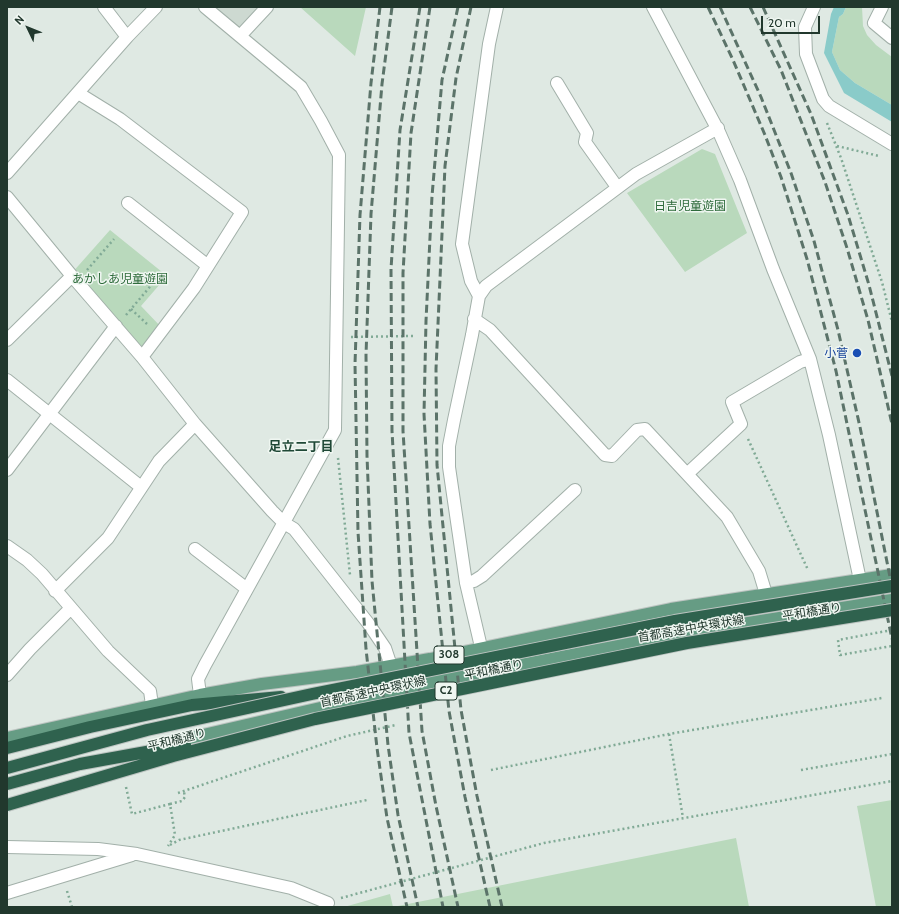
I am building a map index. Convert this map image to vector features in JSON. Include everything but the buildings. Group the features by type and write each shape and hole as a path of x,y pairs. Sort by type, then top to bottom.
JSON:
{"highway":[{"name":"首都高速中央環状線","path":"7,768 140,732 312,694 675,621 892,586"},
{"name":"首都高速中央環状線","path":"7,805 261,732 424,696 687,643 892,610"},
{"path":"8,739 90,727 192,705 312,694"},
{"path":"7,784 80,764 261,732"}],"main road":[{"name":"平和橋通り","path":"8,739 152,704 200,695 390,666 671,609 892,575"},
{"name":"平和橋通り","path":"7,788 118,755 236,726 433,682 686,633 892,600"}],"street":[{"path":"104,7 127,37"},
{"path":"7,173 127,37 156,7"},
{"path":"200,695 198,679 335,430 339,156 301,87 205,7"},
{"path":"240,36 267,7"},
{"path":"478,296 471,281 462,244 489,44 497,7"},
{"path":"654,7 718,128 810,359 829,435 860,580"},
{"path":"814,7 805,27 806,54 823,99 829,106 892,144"},
{"path":"882,7 874,23 892,38"},
{"path":"557,83 587,132 585,142 618,187"},
{"path":"78,93 120,119 242,212 194,288 142,357"},
{"path":"481,648 466,583 451,487 449,460 454,420 478,296 486,286 618,187 659,160 718,128"},
{"path":"7,197 73,278 142,357 195,424 284,523 294,529 352,601 384,648 390,666"},
{"path":"128,203 208,266"},
{"path":"7,340 73,278"},
{"path":"474,319 490,330 605,455 612,456 637,430 645,429 727,517 759,571 766,594"},
{"path":"7,470 116,326"},
{"path":"688,474 741,424 732,402 810,359"},
{"path":"7,380 141,486"},
{"path":"55,590 108,538 159,460 195,424"},
{"path":"466,583 474,581 482,576 575,490"},
{"path":"7,546 27,560 108,651 150,691 152,704"},
{"path":"195,549 247,589"},
{"path":"7,675 30,648 71,608"},
{"path":"7,847 98,849 137,854 291,888 328,903"},
{"path":"7,893 137,854"}],"path":[{"path":"883,157 836,146 882,282 892,322"},
{"path":"73,278 82,276 114,239"},
{"path":"124,317 159,276"},
{"path":"131,309 158,335"},
{"path":"345,337 413,336"},
{"path":"741,424 808,570"},
{"path":"335,430 352,601"},
{"path":"892,630 838,640 840,655 892,646"},
{"path":"491,770 669,734 882,698"},
{"path":"178,793 347,736 396,724"},
{"path":"669,734 683,818"},
{"path":"801,770 892,754"},
{"path":"328,903 354,893 544,843 892,781"},
{"path":"125,783 132,814 182,801 185,797 184,792"},
{"path":"168,846 179,840 367,800"},
{"path":"170,804 175,835"}],"shaded area":[{"path":"210,7 264,7 241,32"}],"green space":[{"path":"300,7 366,7 355,56"},
{"path":"846,7 862,7 863,26 867,35 876,45 892,57 892,105 855,83 840,70 832,52 839,17 843,14"},
{"name":"日吉児童遊園","path":"702,149 715,154 747,233 685,272 627,193"},
{"name":"あかしあ児童遊園","path":"110,230 167,276 141,306 162,328 142,355 71,274"},
{"path":"892,800 892,907 876,907 857,806"},
{"path":"736,838 749,907 393,907"},
{"path":"390,894 393,907 344,907"}],"water":[{"path":"834,7 846,7 843,14 839,17 832,52 840,70 855,83 892,105 892,122 844,93 824,53 831,14"}],"railway":[{"path":"380,7 371,83 360,215 355,364 358,532 366,649 377,748 387,818 407,907"},
{"path":"392,7 382,84 371,214 366,355 367,456 372,581 388,745 398,815 418,907"},
{"path":"420,7 400,130 391,269 392,431 409,733 443,907"},
{"path":"430,7 411,133 403,273 403,431 422,731 436,806 458,907"},
{"path":"458,7 442,80 432,196 426,321 424,414 430,524 449,711 465,797 490,907"},
{"path":"471,7 456,78 445,166 436,369 437,465 461,710 477,796 502,907"},
{"path":"708,7 733,60 765,135 781,177 807,259 836,371 892,639"},
{"path":"720,7 761,97 791,173 814,241 838,330 860,427 892,587"},
{"path":"750,7 781,70 825,182 847,248 868,320 892,424"},
{"path":"763,7 811,114 848,215 869,285 892,376"}],"place":[{"name":"小菅","path":"857,353"}],"district":[{"name":"足立二丁目","path":"301,447"}]}
